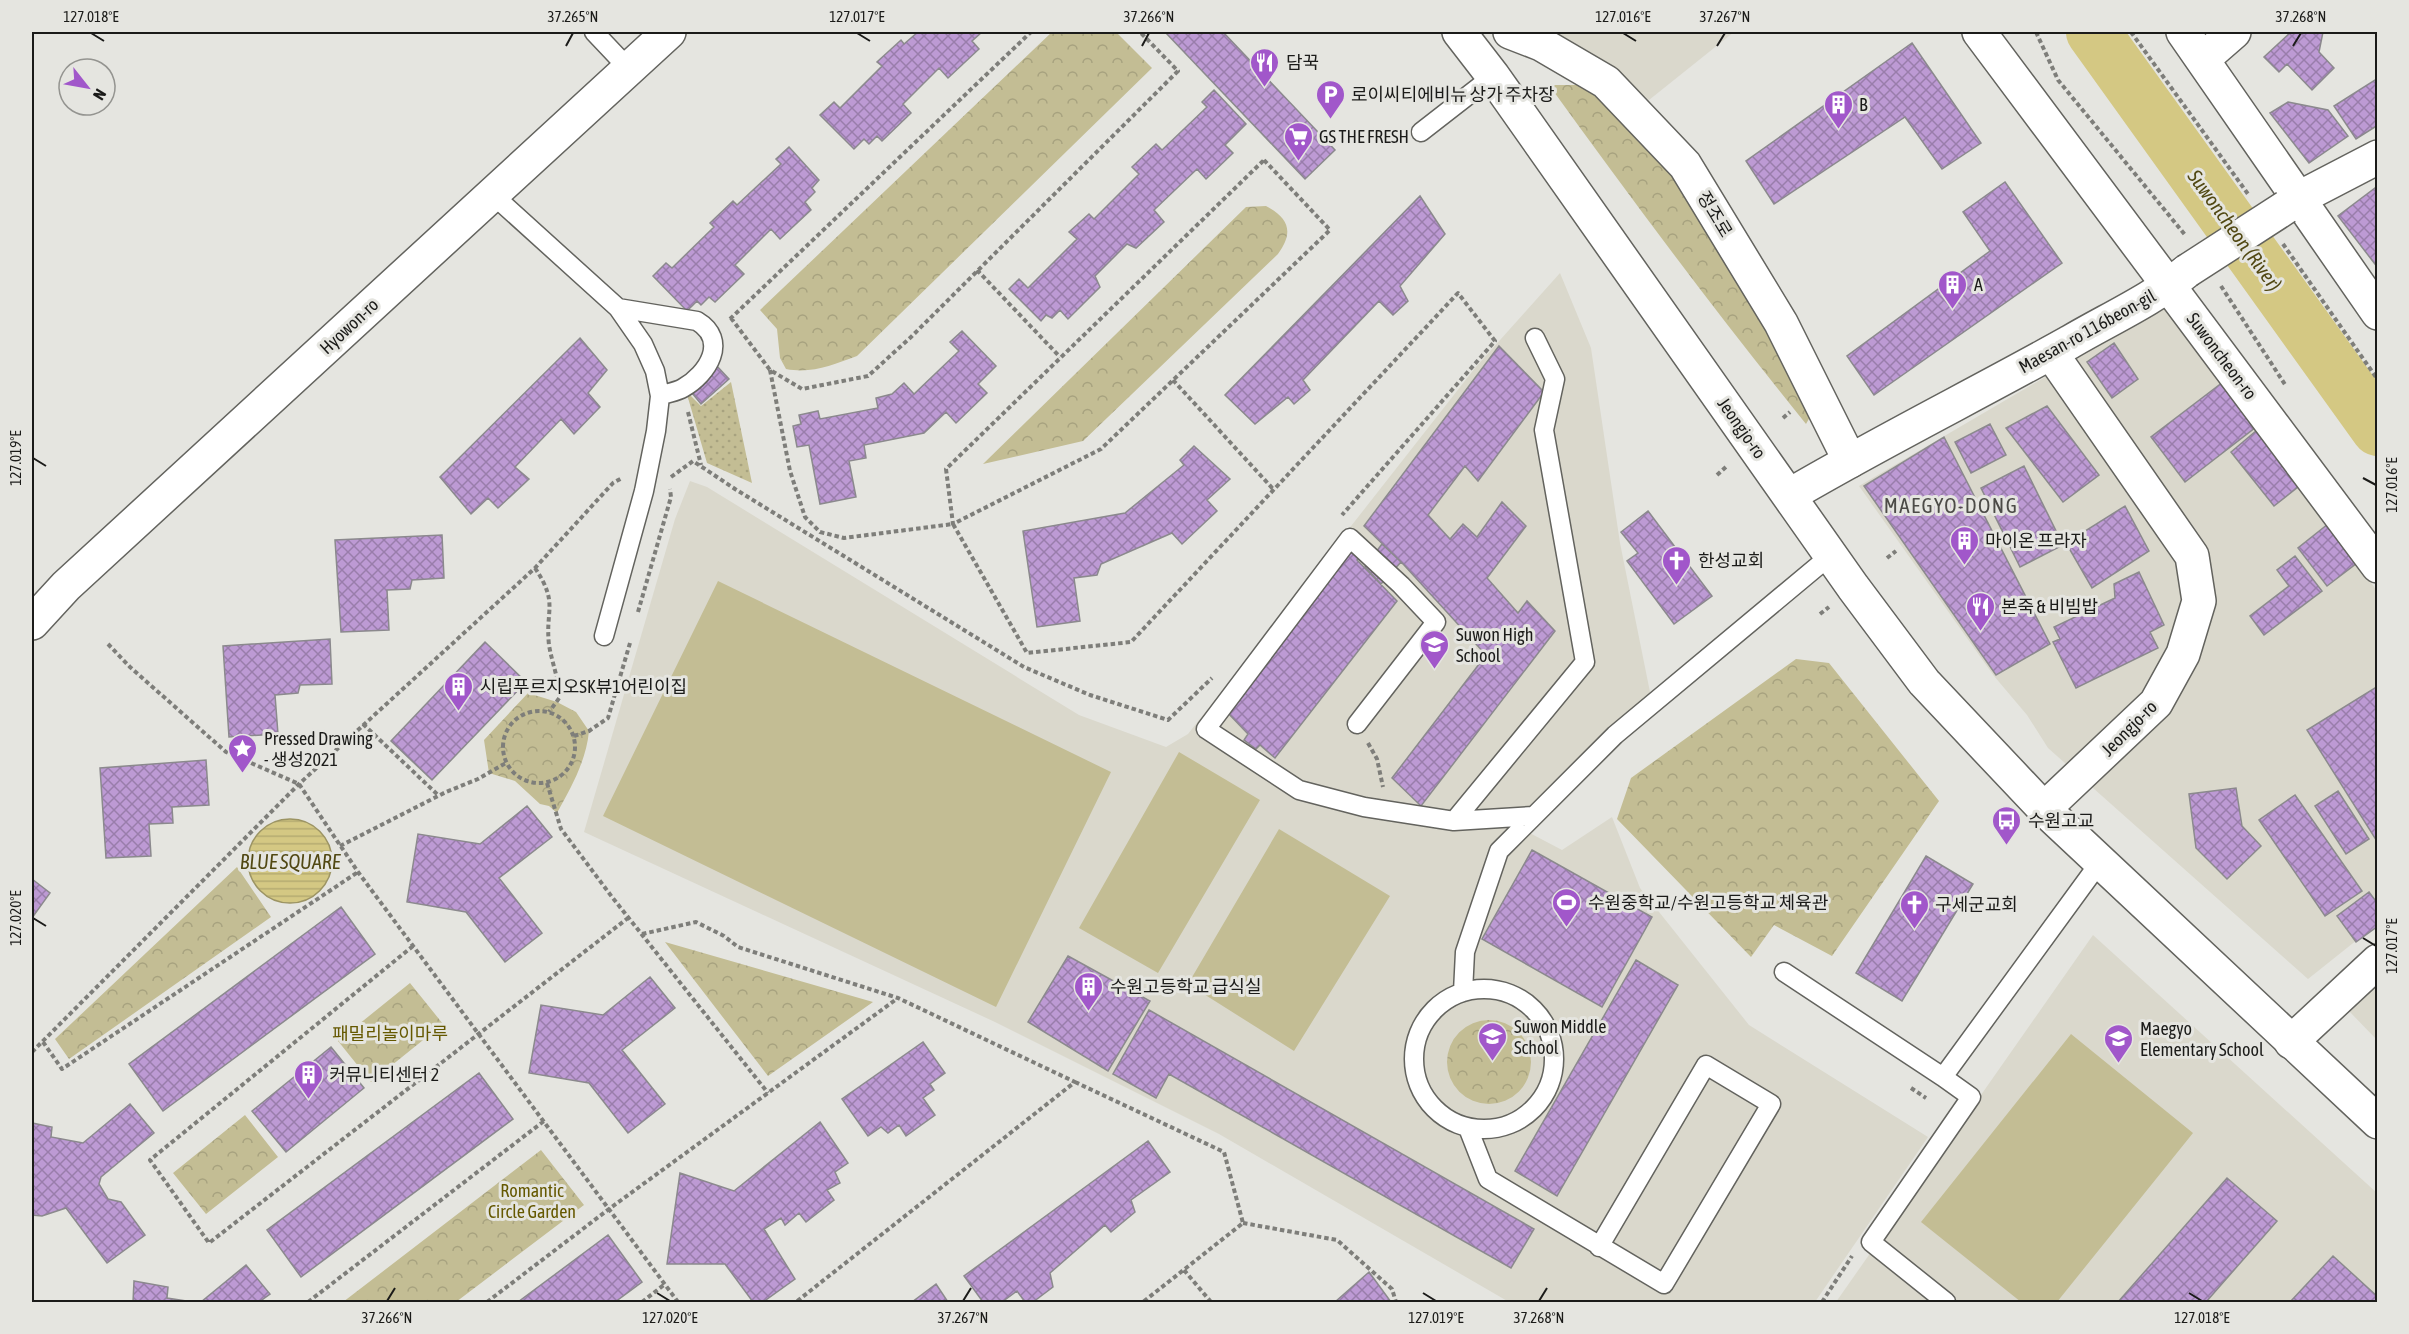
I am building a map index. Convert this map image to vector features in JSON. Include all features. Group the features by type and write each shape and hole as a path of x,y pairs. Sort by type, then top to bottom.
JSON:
{"street":[{"name":"Hyowon-ro","path":"32,623 66,586 669,32"},
{"name":"Jeongjo-ro","path":"1459,32 1493,76 1831,555 1924,682 2044,809 2378,1122"},
{"name":"정조로","path":"1510,32 1541,44 1606,82 1685,165 1781,322 1850,461"},
{"name":"Suwoncheon-ro","path":"1979,32 2178,278 2226,360 2378,566"},
{"path":"2183,32 2203,60 2292,203 2378,313"},
{"path":"2203,60 2234,32"},
{"name":"Maesan-ro 116beon-gil","path":"1790,495 2051,352 2178,278 2292,203 2378,157"},
{"name":"Jeongjo-ro","path":"2044,809 2156,703 2183,654 2199,601 2192,556 2051,352"},
{"path":"2291,1042 2378,961"}],"lane":[{"path":"594,32 629,69"},
{"path":"1421,132 1493,76"},
{"path":"492,194 618,308 643,344 655,370 660,396 656,431 604,636"},
{"path":"618,308 697,321 706,327 714,345 712,357 700,374 683,388 660,396"},
{"path":"1454,821 1585,662 1544,430 1555,379 1535,338"},
{"path":"1358,724 1436,622 1401,585 1350,538 1206,729 1299,790 1364,807 1454,821 1533,816"},
{"path":"1463,992 1465,952 1499,851 1615,735 1831,555"},
{"path":"1943,1077 2100,862"},
{"path":"1784,972 1971,1097 1871,1242 1946,1302"},
{"path":"1487,988 1510,993 1531,1006 1546,1024 1554,1047 1554,1071 1546,1094 1532,1112 1513,1124 1490,1130 1468,1128 1447,1120 1429,1105 1418,1086 1413,1063 1416,1041 1425,1020 1442,1002 1463,992 1487,988"},
{"path":"1468,1128 1488,1179 1599,1247 1664,1284 1771,1104 1706,1065 1599,1247"}],"path":[{"path":"1031,32 731,318 770,370 802,389 868,376 911,337 1178,71 1140,32"},
{"path":"770,370 790,471 805,517 820,532 844,538 953,524 1101,449 1330,230 1264,160 946,469 953,524 1027,653 1131,642 1458,293 1495,341 1335,523"},
{"path":"977,270 1060,357"},
{"path":"1173,380 1274,490"},
{"path":"683,388 701,465"},
{"path":"1783,418 1790,412"},
{"path":"32,1052 299,784 535,568 613,483 625,476 669,479 693,461 1024,667 1090,695 1168,720 1220,670"},
{"path":"1717,475 1731,463"},
{"path":"636,619 671,497 669,479"},
{"path":"1887,558 1896,551"},
{"path":"535,568 545,583 551,604 549,644 560,697 549,712"},
{"path":"1820,614 1829,606"},
{"path":"574,736 589,731 608,718 630,641"},
{"path":"108,644 130,667 226,752 299,784 358,872 678,1302"},
{"path":"537,710 560,717 569,725 574,736 576,747 568,770 547,783 523,780 513,773 506,763 503,746 508,728 526,713 537,710"},
{"path":"363,724 439,796"},
{"path":"1358,724 1377,759 1388,810"},
{"path":"340,846 506,763"},
{"path":"547,783 561,829 628,918 768,1093"},
{"path":"43,1042 62,1069 358,872"},
{"path":"413,946 150,1160 209,1243 628,918"},
{"path":"642,934 696,922 724,936 738,947 898,998 1224,1152 1243,1223"},
{"path":"487,1302 609,1209 898,998"},
{"path":"796,1302 1075,1082"},
{"path":"308,1302 544,1121"},
{"path":"1143,1302 1243,1223 1337,1240 1392,1289 1396,1302"},
{"path":"1184,1270 1211,1302"},
{"path":"642,1302 665,1284"}],"shaded area":[{"path":"1552,32 1734,32 1649,100"},
{"path":"1560,273 1591,348 1620,543 1653,707 1524,830 1562,850 1612,817 1640,888 1749,1025 1928,1137 1815,1302 1509,1302 1219,1134 995,1022 584,832 675,519 690,481 707,487 1079,715 1166,747 1188,734 1475,368"},
{"path":"2168,305 2377,591 2377,924 2308,979 2048,748 2027,715 1994,676 1859,486"},
{"name":"Maegyo Elementary School","path":"2093,935 2377,1193 2377,1302 1836,1302"},
{"path":"2377,982 2377,1040 2348,1010"}],"green space":[{"path":"1052,32 1116,32 1152,68 857,356 813,369 786,369 780,358 777,329 760,310"},
{"path":"1549,85 1577,85 1615,107 1659,157 1705,221 1814,410 1806,424 1675,256"},
{"path":"1266,206 1280,215 1287,226 1286,239 1278,254 1083,441 983,464 1246,207"},
{"path":"731,382 752,483 707,463 686,391 701,406"},
{"path":"718,581 1111,772 996,1007 603,816"},
{"path":"1796,659 1829,663 1939,801 1832,956 1774,925 1751,957 1617,819 1631,778"},
{"path":"528,693 557,702 576,712 589,731 581,764 557,813 549,806 540,804 515,781 489,773 484,740"},
{"path":"1179,752 1260,800 1158,973 1079,928"},
{"path":"1279,829 1390,896 1294,1051 1188,984"},
{"path":"237,867 271,917 69,1059 55,1039"},
{"path":"665,942 873,1002 768,1076"},
{"name":"패밀리놀이마루","path":"410,983 443,1024 371,1082 338,1041"},
{"path":"1481,1020 1497,1020 1513,1027 1524,1038 1531,1054 1528,1078 1519,1092 1497,1104 1481,1104 1465,1097 1454,1086 1447,1070 1447,1054 1454,1038 1465,1027"},
{"path":"2071,1034 2193,1133 2057,1302 2021,1302 1921,1222"},
{"path":"245,1115 278,1157 206,1214 173,1173"},
{"name":"Romantic Circle Garden","path":"541,1150 584,1205 456,1302 343,1302"}],"water":[{"name":"BLUE SQUARE","path":"290,819 313,826 325,838 332,861 325,884 313,896 290,903 267,896 255,884 248,861 255,838 267,826"}],"building":[{"path":"918,32 982,32 972,41 979,49 948,78 939,68 903,104 911,113 882,141 877,136 869,144 864,139 854,149 820,115 834,102 840,108 882,66 877,62 901,40 904,44"},
{"path":"1165,32 1223,32 1335,150 1305,179"},
{"path":"2291,32 2323,32 2319,52 2334,68 2312,90 2287,64 2279,72 2264,57"},
{"name":"B","path":"1912,43 1981,143 1942,169 1905,117 1774,204 1746,161"},
{"path":"2378,78 2378,125 2356,139 2334,106"},
{"path":"1214,90 1246,124 1225,145 1233,153 1206,179 1197,169 1154,210 1164,222 1136,248 1127,244 1095,276 1100,287 1068,319 1060,310 1052,318 1046,315 1041,321 1009,289 1019,279 1028,288 1077,239 1069,232 1089,214 1094,219 1139,174 1132,167 1156,144 1162,150 1207,107 1202,102"},
{"path":"2288,102 2328,110 2348,136 2309,163 2270,113"},
{"path":"789,147 819,180 812,188 815,192 805,202 811,210 780,239 771,229 735,265 744,274 715,302 709,297 701,305 697,301 687,311 653,276 666,263 672,268 714,227 710,223 733,201 737,205 781,164 776,159"},
{"name":"A","path":"2005,182 2062,263 1874,395 1847,356 1990,251 1963,212"},
{"path":"2375,188 2378,191 2378,268 2338,216"},
{"path":"1420,196 1445,234 1400,286 1408,301 1393,315 1379,301 1303,380 1310,390 1294,404 1288,397 1255,424 1225,395"},
{"path":"962,331 996,366 978,384 987,393 956,423 946,412 924,433 864,445 866,458 849,461 856,497 820,504 809,445 797,447 793,426 801,424 799,415 818,411 820,419 878,408 876,398 892,394 904,383 914,394 959,351 950,342"},
{"path":"580,338 607,370 588,393 600,407 574,434 561,419 515,467 529,479 498,508 488,498 471,514 440,477"},
{"path":"2114,343 2138,379 2112,398 2087,362"},
{"path":"1499,346 1544,392 1478,481 1465,466 1428,515 1450,539 1463,524 1477,537 1502,502 1526,526 1487,578 1518,613 1527,601 1555,631 1421,806 1392,778 1486,655 1404,565 1364,526"},
{"path":"715,364 729,379 701,404 688,388"},
{"path":"2223,382 2256,427 2185,482 2151,437"},
{"path":"2047,406 2099,475 2063,502 2006,428"},
{"path":"1990,424 2006,455 1971,473 1955,442"},
{"path":"2263,425 2307,480 2274,506 2231,452"},
{"name":"마이온 프라자","path":"1944,437 2050,644 1996,675 1864,486"},
{"path":"1194,446 1230,479 1207,500 1217,511 1182,544 1172,533 1101,564 1097,575 1074,578 1080,621 1037,627 1023,531 1125,513 1184,465 1180,460"},
{"path":"2024,466 2063,545 2020,567 1981,488"},
{"path":"2125,506 2149,551 2092,588 2066,543"},
{"path":"1648,511 1712,596 1674,624 1627,561 1638,553 1621,532"},
{"path":"2328,524 2357,563 2327,586 2298,548"},
{"path":"442,535 444,578 412,580 410,589 387,590 389,630 341,632 335,540"},
{"path":"1382,544 1401,562 1381,584 1365,567"},
{"path":"1351,546 1361,555 1357,560 1397,601 1275,758 1260,745 1256,749 1244,740 1248,734 1225,710"},
{"path":"2295,556 2322,591 2264,635 2250,616 2289,586 2277,570"},
{"path":"2139,572 2164,625 2150,632 2158,648 2076,688 2053,642 2060,639 2054,627 2115,598 2114,584"},
{"path":"330,639 332,684 300,685 298,693 275,695 278,734 229,737 223,646"},
{"name":"시립푸르지오SK뷰1어린이집","path":"485,642 526,682 432,780 391,741"},
{"path":"2378,686 2378,843 2307,730"},
{"path":"206,760 209,805 172,807 173,823 149,824 151,856 106,858 100,768"},
{"path":"2236,788 2242,826 2261,846 2227,879 2196,848 2189,794"},
{"path":"2338,791 2369,839 2346,854 2315,806"},
{"path":"2295,795 2362,891 2325,916 2259,820"},
{"path":"527,806 552,837 499,878 542,933 505,962 466,912 407,902 418,834 480,844"},
{"name":"수원중학교/수원고등학교 체육관","path":"1532,850 1652,917 1602,1007 1482,939"},
{"name":"구세군교회","path":"1926,856 1973,884 1902,1001 1856,973"},
{"path":"32,879 50,893 32,918"},
{"path":"2369,892 2378,904 2378,926 2356,942 2337,916"},
{"path":"341,907 375,954 163,1111 129,1064"},
{"name":"수원고등학교 급식실","path":"1068,956 1150,1001 1108,1071 1028,1022"},
{"path":"1636,960 1678,985 1557,1196 1515,1171"},
{"path":"650,977 675,1008 622,1050 665,1104 628,1133 589,1083 529,1073 541,1005 603,1015"},
{"path":"1149,1010 1534,1229 1511,1268 1169,1074 1156,1098 1113,1074"},
{"path":"923,1042 945,1073 930,1084 934,1090 923,1098 935,1115 906,1136 899,1125 888,1133 881,1127 868,1136 842,1099"},
{"name":"커뮤니티센터 2","path":"331,1047 364,1088 286,1152 252,1111"},
{"path":"479,1073 513,1119 301,1277 267,1230"},
{"path":"130,1104 154,1133 101,1177 99,1184 108,1199 121,1202 145,1235 107,1263 66,1208 42,1216 32,1215 32,1123 52,1127 51,1137 83,1143"},
{"path":"820,1122 848,1163 835,1172 840,1183 827,1190 834,1200 806,1222 799,1213 785,1225 781,1218 764,1229 795,1279 763,1302 753,1302 725,1264 667,1264 680,1173 734,1191"},
{"path":"1148,1141 1170,1172 1131,1200 1135,1212 1111,1232 1105,1225 1050,1273 1053,1287 1033,1302 1025,1302 1017,1291 1002,1302 983,1302 964,1276"},
{"path":"2227,1178 2277,1221 2206,1302 2118,1302"},
{"path":"608,1235 642,1282 615,1302 518,1302"},
{"path":"2333,1256 2378,1297 2378,1302 2290,1302"},
{"path":"246,1265 270,1294 259,1302 201,1302"},
{"path":"1369,1272 1391,1302 1335,1302"},
{"path":"134,1281 168,1287 167,1298 193,1302 133,1302"},
{"path":"936,1284 948,1302 912,1302"}],"waterway":[{"name":"Suwoncheon (River)","path":"2093,32 2378,429"}],"place":[{"name":"담꾹","path":"1265,88"},
{"name":"로이씨티에비뉴 상가 주차장","path":"1330,120"},
{"name":"B","path":"1838,130"},
{"name":"GS THE FRESH","path":"1298,162"},
{"name":"A","path":"1953,310"},
{"name":"마이온 프라자","path":"1964,566"},
{"name":"한성교회","path":"1677,586"},
{"name":"본죽 & 비빔밥","path":"1980,632"},
{"name":"Suwon High School","path":"1435,670"},
{"name":"시립푸르지오SK뷰1어린이집","path":"459,712"},
{"name":"Pressed Drawing - 생성2021","path":"243,774"},
{"name":"수원고교","path":"2007,846"},
{"name":"수원중학교/수원고등학교 체육관","path":"1567,928"},
{"name":"구세군교회","path":"1914,930"},
{"name":"수원고등학교 급식실","path":"1089,1012"},
{"name":"Suwon Middle School","path":"1493,1062"},
{"name":"Maegyo Elementary School","path":"2119,1064"},
{"name":"커뮤니티센터 2","path":"308,1100"}],"district":[{"name":"MAEGYO-DONG","path":"1951,505"}]}
